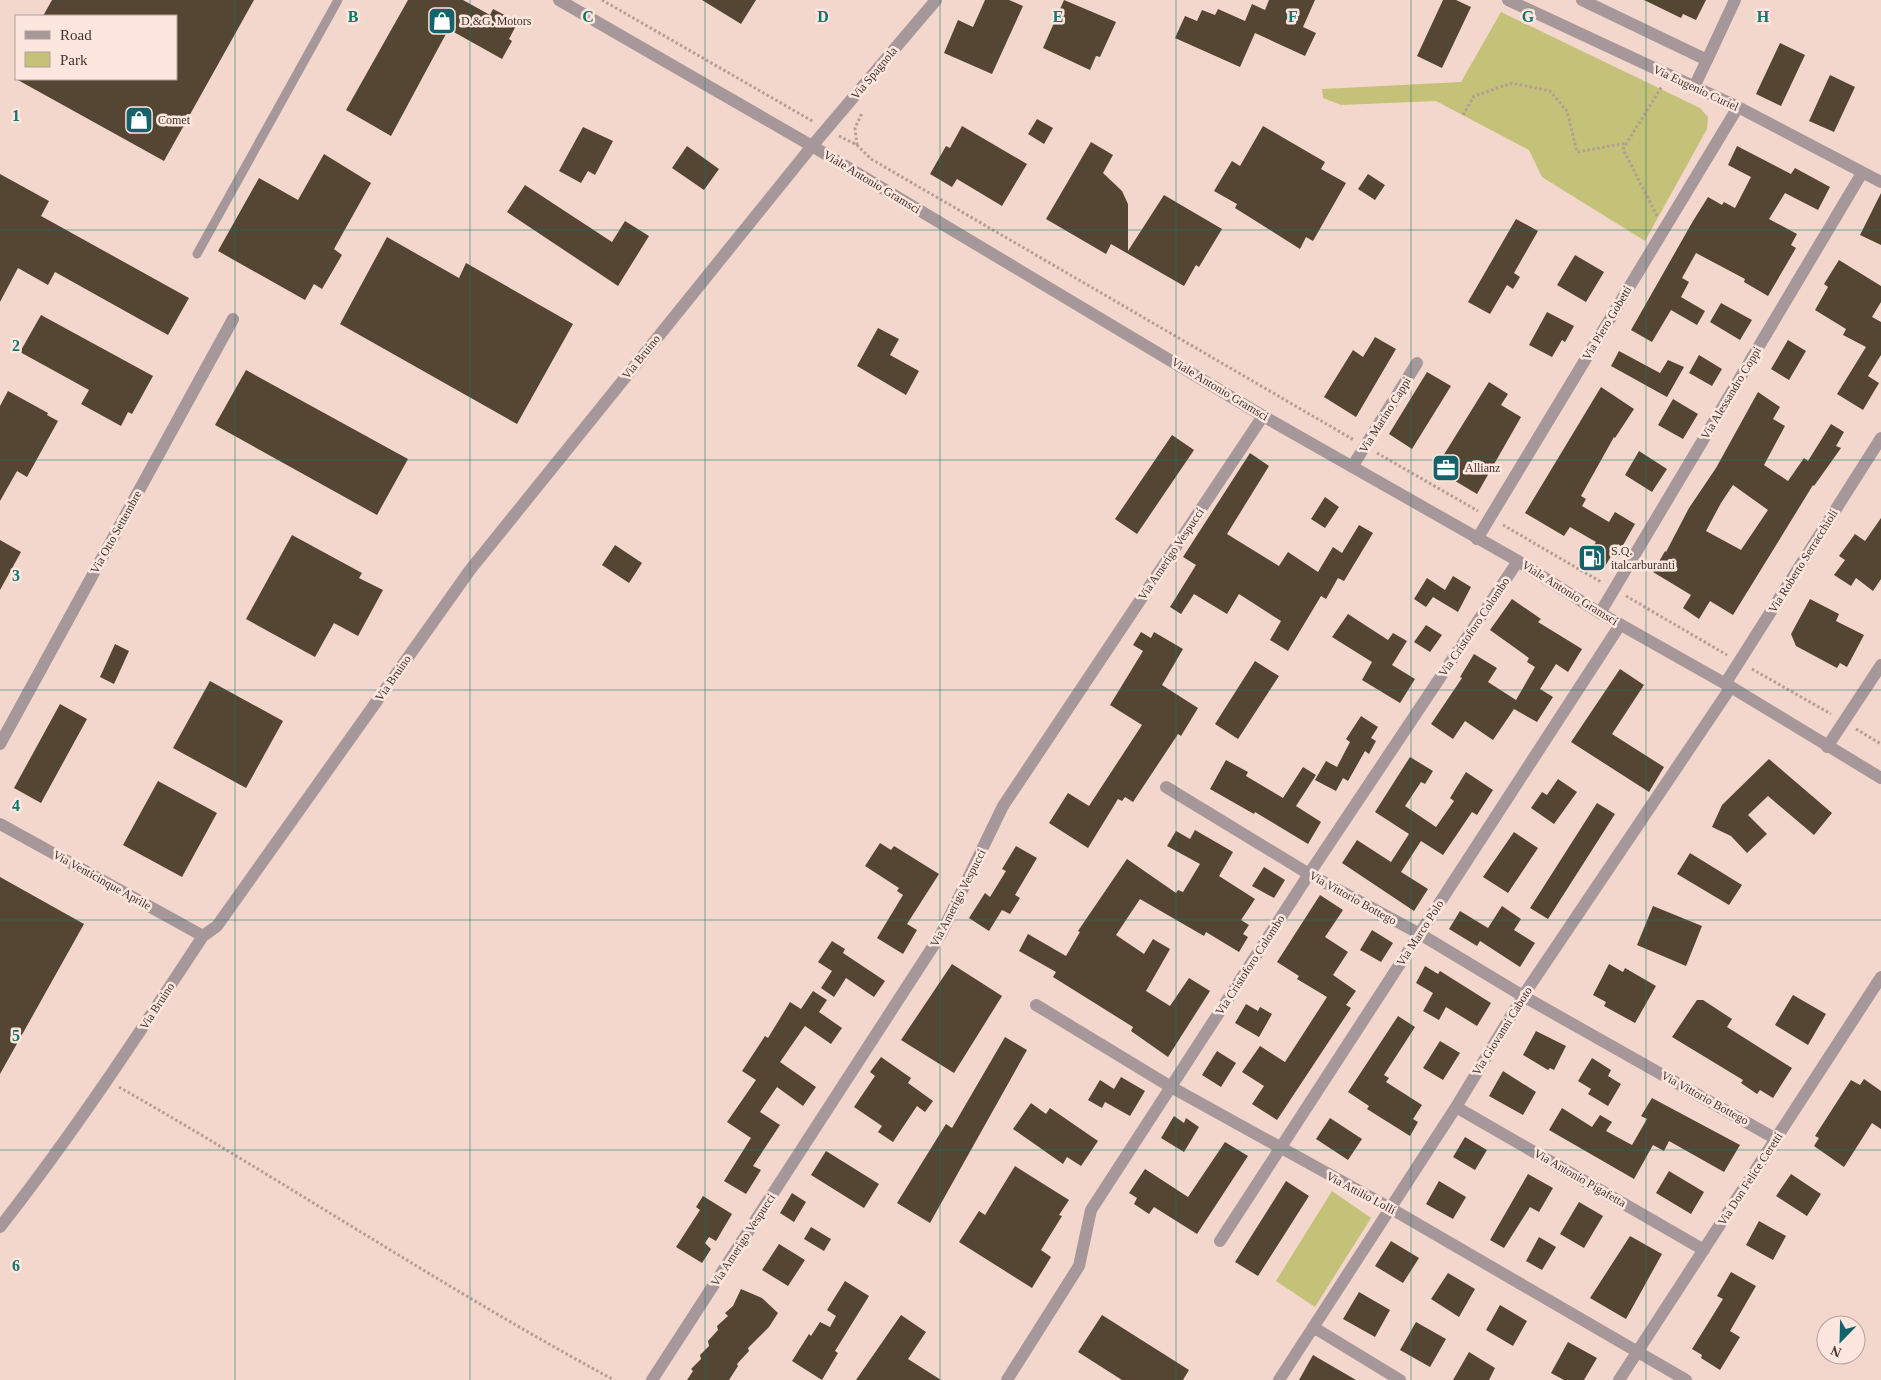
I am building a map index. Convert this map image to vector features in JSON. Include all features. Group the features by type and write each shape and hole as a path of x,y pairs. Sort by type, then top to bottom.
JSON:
{"street":[{"name":"Viale Antonio Gramsci","path":"559,0 812,146 1263,416 1518,561 1620,625 1728,685 1827,747 1881,778"},
{"name":"Via Spagnola","path":"812,146 936,0"},
{"name":"Via Eugenio Curiel","path":"1508,0 1738,107 1881,182"},
{"path":"1582,0 1707,60"},
{"path":"1694,87 1735,0"},
{"name":"Via Piero Gobetti","path":"1477,539 1738,107"},
{"name":"Via Bruino","path":"0,1227 40,1176 108,1080 203,936 218,926 470,570 812,146"},
{"name":"Via Alessandro Coppi","path":"1600,613 1862,172"},
{"name":"Via Otto Settembre","path":"0,744 233,318"},
{"name":"Via Marino Cappi","path":"1352,467 1417,363"},
{"name":"Via Amerigo Vespucci","path":"652,1380 941,934 1003,806 1263,416"},
{"name":"Via Roberto Serracchioli","path":"1728,685 1881,438"},
{"name":"Via Cristoforo Colombo","path":"1007,1380 1079,1266 1091,1210 1309,874 1518,561"},
{"name":"Via Marco Polo","path":"1220,1241 1620,625"},
{"path":"1827,747 1881,665"},
{"name":"Via Giovanni Caboto","path":"1279,1380 1456,1106 1522,996 1728,685"},
{"name":"Via Vittorio Bottego","path":"1166,787 1309,874 1420,934 1522,996 1776,1139"},
{"name":"Via Venticinque Aprile","path":"0,824 203,936"},
{"name":"Via Don Felice Ceretti","path":"1619,1380 1881,977"},
{"name":"Via Attilio Lolli","path":"1036,1005 1171,1087 1280,1149 1390,1208 1686,1380"},
{"name":"Via Antonio Pigafetta","path":"1456,1106 1704,1250"},
{"path":"1313,1327 1400,1380"}],"lane":[{"path":"197,254 338,0"}],"path":[{"path":"602,0 857,145"},
{"path":"1664,229 1623,149 1669,75"},
{"path":"1463,115 1474,96 1512,84 1550,90 1567,111 1577,152 1627,144"},
{"path":"108,1080 219,1144 350,1227 464,1295 614,1380"}],"green space":[{"path":"1501,12 1700,108 1708,117 1707,129 1645,241 1542,177 1529,150 1436,101 1341,105 1323,98 1322,89 1461,82"},
{"path":"1332,1191 1371,1218 1315,1307 1276,1281"}],"building":[{"name":"Comet","path":"52,0 254,0 164,161 18,80 178,80 178,15 44,15"},
{"path":"408,0 463,0 490,15 493,9 518,22 509,39 512,41 502,59 452,31 451,34 447,32 391,136 346,110"},
{"path":"702,0 756,0 741,24"},
{"path":"985,0 1009,0 1023,6 992,74 944,53 958,20 973,27"},
{"path":"1064,0 1116,22 1100,57 1096,56 1090,70 1043,48"},
{"path":"1269,0 1315,0 1303,27 1316,33 1305,56 1255,33 1240,67 1175,38 1185,16 1197,21 1202,10 1215,15 1218,9 1245,21 1252,4 1265,10"},
{"path":"1443,0 1456,0 1471,7 1442,68 1417,56"},
{"path":"1644,0 1706,0 1696,20 1683,14 1681,18"},
{"path":"1780,43 1805,55 1781,106 1756,94"},
{"path":"1830,75 1855,87 1834,132 1809,121"},
{"path":"1037,119 1053,128 1044,144 1028,134"},
{"path":"962,126 1027,164 1002,206 957,179 952,187 930,174 946,146 950,148"},
{"path":"1263,126 1325,162 1321,169 1346,183 1313,241 1306,237 1300,249 1235,208 1237,204 1214,191 1232,161 1240,166"},
{"path":"583,127 613,141 595,175 588,171 581,183 559,171"},
{"path":"1091,142 1113,155 1103,173 1122,191 1128,204 1128,251 1164,195 1222,229 1199,267 1196,265 1184,286 1111,244 1106,254 1046,219"},
{"path":"687,146 719,169 704,190 672,168"},
{"path":"1737,146 1791,174 1795,168 1830,187 1818,210 1785,193 1769,219 1797,234 1791,245 1796,248 1768,296 1744,282 1745,279 1696,253 1682,278 1689,282 1681,297 1705,311 1697,325 1671,310 1652,342 1631,330 1693,221 1708,197 1722,205 1724,202 1735,208 1751,177 1728,165"},
{"path":"324,154 371,183 334,249 342,255 322,289 314,284 305,300 218,251 259,178 298,200"},
{"path":"0,174 49,201 41,216 189,298 168,335 55,272 48,285 18,268 0,302"},
{"path":"1368,174 1385,185 1375,200 1358,189"},
{"path":"525,185 612,242 625,221 649,236 618,286 507,212"},
{"path":"1881,193 1881,245 1860,235"},
{"path":"1516,219 1538,231 1514,273 1520,277 1513,289 1507,285 1490,314 1468,302"},
{"path":"387,237 459,278 466,263 573,324 517,424 340,324"},
{"path":"1575,255 1604,272 1586,302 1557,285"},
{"path":"1839,260 1881,286 1881,302 1872,317 1881,322 1881,355 1868,376 1879,383 1863,410 1837,394 1866,347 1843,335 1846,329 1815,310 1828,287 1824,284"},
{"path":"1721,303 1752,320 1740,340 1710,322"},
{"path":"1547,312 1574,326 1565,342 1562,340 1552,357 1529,345"},
{"path":"41,315 153,376 132,414 128,412 121,426 81,404 89,390 20,352"},
{"path":"878,328 899,339 890,355 919,371 906,395 857,366"},
{"path":"1375,337 1396,349 1356,417 1324,397 1353,350 1363,357"},
{"path":"1788,340 1806,351 1789,380 1771,369"},
{"path":"1619,351 1660,373 1668,360 1684,367 1667,397 1611,366"},
{"path":"1699,355 1722,369 1712,386 1689,373"},
{"path":"246,370 408,459 377,515 215,425"},
{"path":"1427,372 1451,386 1412,449 1389,434"},
{"path":"1489,382 1508,394 1501,405 1521,417 1477,494 1435,469"},
{"path":"1601,387 1634,409 1614,437 1581,496 1586,499 1582,506 1609,522 1615,512 1635,524 1622,547 1618,544 1603,570 1585,560 1596,542 1570,527 1564,536 1525,513"},
{"path":"8,391 48,413 47,415 58,421 27,477 17,471 0,501 0,406"},
{"path":"1758,392 1780,407 1773,419 1785,426 1764,465 1788,481 1804,458 1808,461 1831,424 1844,432 1836,446 1841,448 1813,485 1733,615 1710,601 1699,619 1683,608 1691,595 1653,572 1666,552 1689,508 1716,468","holes":["1733,485 1768,510 1741,550 1706,531"]},
{"path":"1673,399 1698,414 1683,439 1658,425"},
{"path":"1172,435 1194,450 1137,534 1115,519"},
{"path":"1639,451 1667,469 1652,492 1625,475"},
{"path":"1250,453 1269,466 1227,534 1279,566 1288,552 1318,572 1333,547 1342,553 1359,525 1373,533 1344,581 1338,578 1326,599 1321,596 1288,651 1270,640 1281,621 1239,594 1227,614 1194,594 1181,614 1170,607 1196,565 1183,557"},
{"path":"1325,497 1339,507 1325,528 1311,519"},
{"path":"1881,518 1881,579 1873,591 1856,578 1851,586 1834,575 1845,560 1839,556 1855,534 1865,541"},
{"path":"292,535 362,573 359,578 383,590 358,636 334,623 315,657 246,619"},
{"path":"0,540 21,552 0,590"},
{"path":"615,545 642,563 629,583 602,565"},
{"path":"1453,576 1471,587 1458,612 1433,597 1426,607 1414,599 1427,578 1445,590"},
{"path":"1512,599 1541,619 1538,622 1582,649 1568,672 1556,664 1540,689 1553,697 1537,722 1514,709 1493,740 1465,721 1453,739 1431,724 1462,678 1460,677 1474,654 1497,668 1488,682 1516,700 1535,667 1527,662 1529,658 1490,630"},
{"path":"1810,599 1839,614 1836,621 1864,635 1847,667 1840,663 1837,668 1796,646 1791,634"},
{"path":"1348,614 1388,640 1393,633 1407,641 1392,665 1415,679 1400,703 1362,680 1372,662 1332,637"},
{"path":"1426,625 1442,635 1430,652 1414,642"},
{"path":"1141,632 1151,638 1154,632 1183,649 1162,685 1198,708 1181,736 1178,734 1133,802 1125,797 1122,801 1118,799 1088,848 1049,823 1068,793 1089,806 1142,725 1110,705 1143,651 1133,645"},
{"path":"115,644 129,651 114,684 100,677"},
{"path":"1255,661 1279,676 1238,739 1215,724"},
{"path":"1620,669 1644,685 1612,734 1664,767 1649,792 1571,742"},
{"path":"210,681 283,721 246,788 173,748"},
{"path":"60,704 87,719 41,803 14,788"},
{"path":"1361,716 1378,727 1371,738 1376,741 1369,754 1365,751 1348,781 1343,778 1336,791 1315,780 1326,761 1337,767 1350,742 1346,739"},
{"path":"1410,757 1433,771 1425,784 1421,782 1405,806 1436,827 1454,801 1450,798 1466,772 1493,790 1477,815 1472,812 1443,855 1421,841 1401,872 1428,889 1414,911 1342,863 1357,840 1391,862 1409,834 1375,812"},
{"path":"1769,759 1832,813 1814,835 1768,796 1748,815 1767,834 1747,853 1731,836 1712,827 1722,805"},
{"path":"1226,760 1248,772 1246,776 1283,798 1303,767 1316,775 1296,806 1321,822 1308,844 1255,812 1254,814 1210,789"},
{"path":"1558,779 1577,792 1554,824 1531,808 1542,792 1547,795"},
{"path":"158,781 217,813 182,877 123,845"},
{"path":"1597,803 1615,814 1548,919 1530,908"},
{"path":"1195,830 1233,852 1219,876 1255,899 1241,920 1249,925 1243,934 1248,937 1239,952 1206,932 1204,936 1140,899 1116,935 1144,954 1153,939 1170,949 1146,991 1170,1006 1189,978 1210,991 1168,1057 1131,1031 1133,1027 1053,977 1056,972 1019,951 1028,934 1066,956 1080,932 1078,931 1127,859 1176,893 1178,890 1183,892 1200,864 1167,846 1176,831 1190,839"},
{"path":"1514,832 1538,848 1508,893 1483,877"},
{"path":"880,843 891,850 894,846 939,874 907,924 917,930 903,954 877,938 903,895 897,891 899,888 865,866"},
{"path":"1016,846 1037,858 1015,895 1020,898 1010,914 1002,910 989,931 969,918 985,893 990,897 1006,871 1002,869"},
{"path":"1690,853 1742,885 1729,905 1677,874"},
{"path":"1264,867 1285,880 1274,898 1252,886"},
{"path":"0,877 84,924 0,1074"},
{"path":"1320,895 1343,910 1325,937 1348,952 1333,975 1356,991 1346,1005 1351,1008 1277,1120 1252,1104 1264,1086 1242,1072 1260,1046 1285,1062 1327,997 1297,979 1299,976 1277,962"},
{"path":"1502,906 1521,919 1514,930 1535,943 1520,967 1480,941 1477,946 1449,929 1460,911 1488,928"},
{"path":"1653,906 1702,926 1686,966 1637,945"},
{"path":"1372,930 1393,943 1381,962 1360,950"},
{"path":"832,941 845,949 843,953 885,981 874,997 846,978 834,997 821,988 832,971 818,962"},
{"path":"952,964 1002,996 954,1073 901,1040"},
{"path":"1609,964 1623,972 1625,968 1656,986 1635,1023 1604,1006 1606,1002 1593,995"},
{"path":"1425,966 1438,974 1440,971 1491,1003 1477,1026 1446,1007 1439,1020 1423,1011 1433,993 1416,983"},
{"path":"813,991 827,1000 819,1012 842,1028 831,1044 805,1026 780,1062 816,1087 803,1106 777,1087 760,1112 780,1125 753,1166 761,1170 746,1194 724,1181 751,1138 727,1122 756,1080 742,1071 765,1036 768,1038 790,1002 801,1009"},
{"path":"1793,995 1826,1014 1808,1045 1775,1025"},
{"path":"1697,1000 1703,1000 1732,1019 1727,1027 1792,1068 1773,1098 1760,1090 1757,1094 1741,1083 1743,1080 1672,1037"},
{"path":"1246,1004 1258,1011 1260,1007 1272,1014 1259,1037 1235,1023"},
{"path":"1398,1016 1415,1027 1384,1075 1389,1078 1386,1082 1422,1105 1413,1119 1418,1122 1410,1136 1367,1109 1369,1106 1348,1092"},
{"path":"1536,1031 1566,1046 1554,1070 1550,1068 1548,1070 1523,1055"},
{"path":"1005,1037 1027,1050 930,1223 897,1203 946,1124 952,1128"},
{"path":"1440,1041 1460,1053 1443,1080 1423,1068"},
{"path":"1217,1051 1236,1063 1221,1087 1202,1075"},
{"path":"881,1057 911,1078 908,1083 933,1101 925,1112 917,1106 893,1142 878,1132 882,1126 854,1107 875,1076 870,1072"},
{"path":"1592,1058 1611,1070 1608,1076 1621,1084 1608,1106 1588,1094 1591,1089 1578,1081"},
{"path":"1503,1071 1536,1092 1523,1115 1489,1096"},
{"path":"1121,1077 1145,1091 1130,1116 1105,1102 1102,1108 1088,1100 1100,1080 1114,1089"},
{"path":"1864,1079 1881,1091 1881,1129 1872,1123 1844,1167 1814,1146 1819,1138 1815,1136 1851,1080 1860,1085"},
{"path":"1652,1098 1740,1145 1724,1172 1669,1141 1664,1151 1653,1145 1634,1179 1549,1130 1562,1108 1592,1127 1600,1115 1612,1122 1606,1131 1632,1145 1647,1119 1641,1116"},
{"path":"1031,1103 1046,1114 1050,1108 1098,1141 1081,1166 1067,1157 1063,1164 1013,1129"},
{"path":"1174,1116 1184,1123 1186,1118 1199,1127 1184,1152 1161,1138"},
{"path":"1330,1118 1362,1139 1348,1160 1316,1139"},
{"path":"1465,1137 1487,1150 1475,1170 1453,1157"},
{"path":"1225,1142 1248,1156 1197,1234 1154,1207 1149,1214 1134,1204 1137,1198 1129,1193 1145,1169 1188,1197"},
{"path":"826,1151 879,1184 864,1208 811,1175"},
{"path":"1015,1166 1069,1200 1059,1215 1062,1216 1041,1250 1051,1257 1032,1288 959,1242 979,1211 985,1215"},
{"path":"1669,1171 1704,1192 1691,1214 1656,1193"},
{"path":"1528,1174 1553,1188 1539,1212 1530,1207 1504,1248 1490,1240"},
{"path":"1791,1174 1821,1194 1807,1216 1776,1196"},
{"path":"1286,1181 1309,1196 1258,1276 1235,1262"},
{"path":"1439,1181 1466,1197 1453,1219 1426,1204"},
{"path":"792,1193 806,1202 794,1222 780,1213"},
{"path":"703,1196 732,1214 716,1241 709,1237 705,1243 711,1249 702,1263 676,1247 700,1210 696,1207"},
{"path":"1579,1202 1603,1216 1584,1248 1560,1234"},
{"path":"1759,1221 1786,1236 1773,1260 1746,1245"},
{"path":"811,1227 831,1239 824,1251 804,1239"},
{"path":"1630,1236 1662,1254 1626,1319 1590,1298"},
{"path":"1539,1237 1556,1247 1542,1270 1526,1261"},
{"path":"1391,1241 1419,1258 1403,1283 1375,1266"},
{"path":"779,1244 805,1260 788,1286 762,1270"},
{"path":"1731,1272 1756,1286 1730,1331 1740,1337 1720,1370 1701,1358 1702,1355 1692,1349 1723,1299 1717,1296"},
{"path":"1448,1273 1475,1289 1459,1317 1431,1299"},
{"path":"845,1281 869,1296 835,1351 838,1353 822,1380 792,1361 809,1334 811,1336 820,1322 830,1327 836,1316 827,1310"},
{"path":"741,1289 762,1298 778,1313 769,1327 748,1348 749,1351 737,1364 738,1366 729,1380 687,1380 693,1371 691,1369 701,1359 700,1355 709,1346 708,1341 718,1330 717,1326 728,1316 725,1313 733,1306"},
{"path":"1359,1292 1390,1310 1375,1337 1343,1319"},
{"path":"1500,1305 1527,1321 1513,1346 1486,1330"},
{"path":"901,1315 926,1332 908,1359 941,1380 856,1380"},
{"path":"1102,1315 1189,1370 1183,1380 1122,1380 1078,1352"},
{"path":"1416,1322 1446,1339 1430,1367 1400,1350"},
{"path":"1568,1342 1597,1358 1584,1380 1564,1380 1551,1373"},
{"path":"1469,1352 1495,1368 1489,1380 1453,1380"},
{"path":"1313,1355 1356,1380 1299,1380"}],"place":[{"name":"D.&G. Motors","path":"442,21"},
{"name":"Comet","path":"139,120"},
{"name":"Allianz","path":"1446,468"},
{"name":"S.Q. italcarburanti","path":"1592,558"}]}
